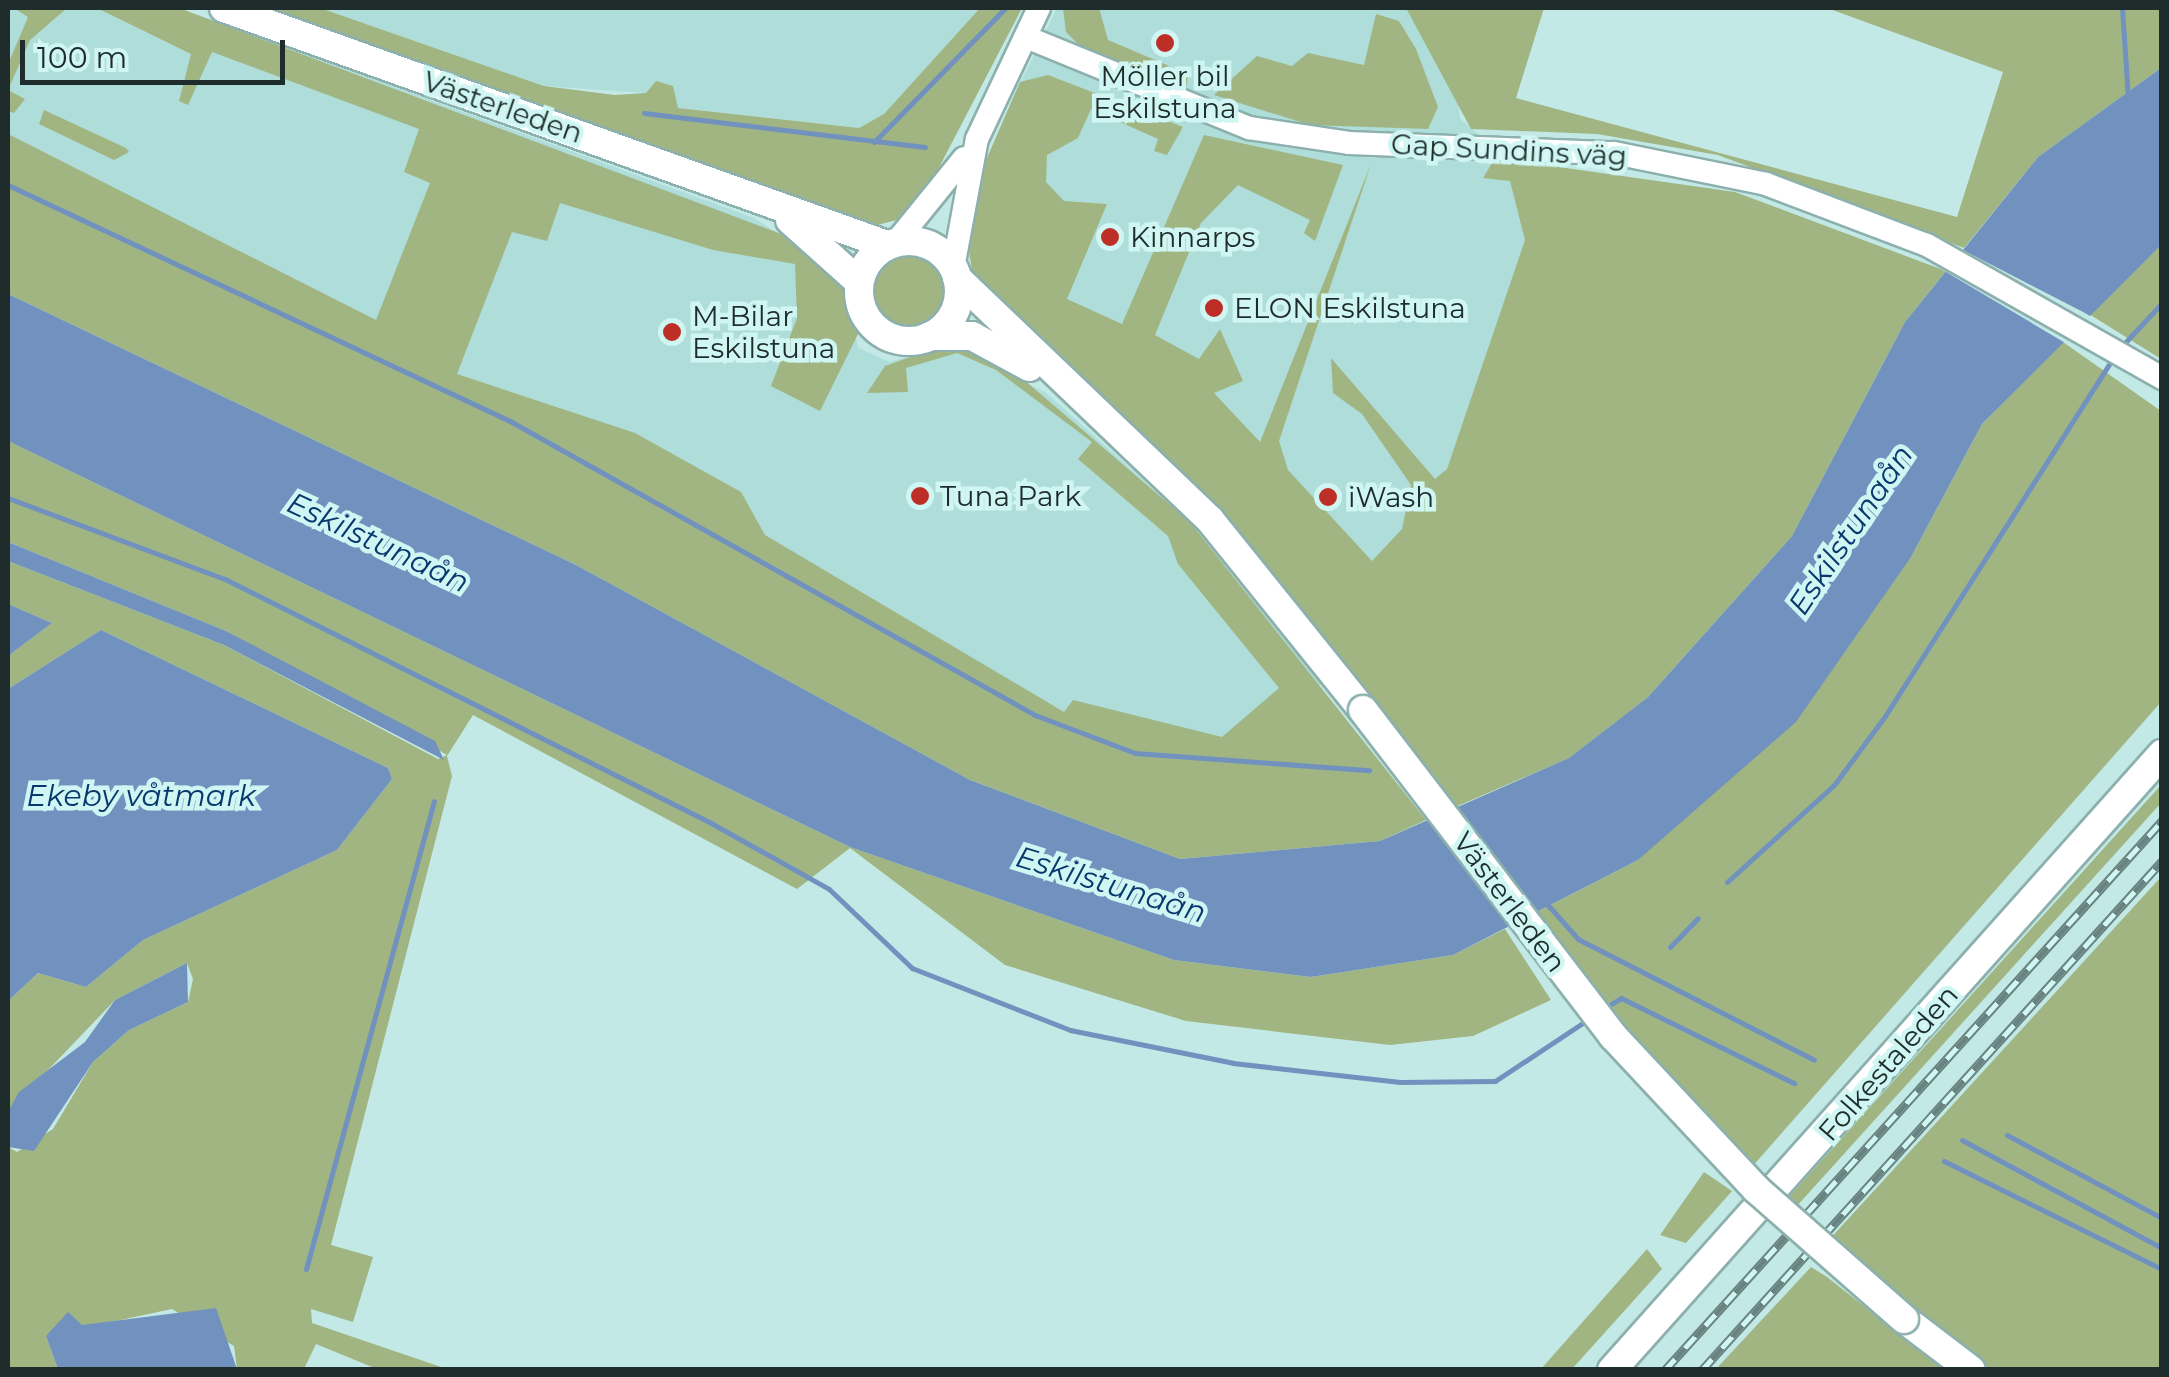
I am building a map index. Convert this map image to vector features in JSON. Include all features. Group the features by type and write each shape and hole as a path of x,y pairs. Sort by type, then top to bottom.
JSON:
{"main road":[{"name":"Västerleden","path":"224,8 780,213 891,244"},
{"name":"Västerleden","path":"780,213 859,282"},
{"path":"891,244 927,244 955,273 955,310 930,336 901,340 876,330 859,282 891,244"},
{"name":"Västerleden","path":"955,273 1210,520 1363,710 1613,1036 1756,1190 1904,1319 1971,1370"},
{"name":"Västerleden","path":"930,336 953,332 1004,350 1084,401"},
{"name":"Folkestaleden","path":"1612,1370 2162,754"}],"street":[{"path":"891,244 977,138 1039,8"},
{"name":"Gap Sundins väg","path":"1026,37 1150,95 1250,128 1352,144 1646,158 1766,184 1927,245 2143,370 2162,388"},
{"path":"955,273 977,138"}],"shaded area":[{"path":"8,8 179,8 754,218 844,276 858,348 890,362 944,345 1045,392 1189,521 1323,682 1259,758 1065,722 8,146"},
{"path":"320,8 980,8 884,114 859,128 677,108 646,93 544,86"},
{"path":"1057,8 1446,8 1460,119 1508,159 1526,240 1448,469 1376,566 1304,607 1180,471 1011,323 967,255 1016,92"}],"green space":[{"path":"14,8 67,8 30,40 8,90 8,64 28,17"},
{"path":"97,8 179,8 803,242 844,276 859,332 820,411 771,386 797,318 795,264 713,250 560,203 547,241 512,232 457,374 635,433 741,492 765,535 1064,712 1073,700 1222,737 1279,688 1178,564 1168,536 1078,459 1092,442 996,370 957,353 906,368 908,392 867,393 885,366 944,345 1002,361 1189,521 1426,820 1380,841 1180,859 970,780 576,565 8,294 8,134 376,320 430,183 404,172 419,129 212,52 188,105 179,101 191,54"},
{"path":"261,8 320,8 544,86 615,95 646,93 656,81 673,86 678,108 859,128 884,114 980,8 1022,8 933,179 905,218 869,227"},
{"path":"1063,8 1099,8 1108,40 1188,74 1186,89 1080,46 1066,32"},
{"path":"1406,8 1544,8 1516,98 1957,217 2003,72 1827,8 2161,8 2161,68 2038,157 1964,248 1718,155 1597,134 1471,129"},
{"path":"1376,14 1399,21 1416,49 1438,107 1428,129 1310,125 1214,95 1257,56 1292,66 1308,53 1364,65"},
{"path":"1048,75 1183,127 1167,155 1154,151 1158,139 1091,109 1078,138 1047,155 1046,182 1064,201 1107,204 1067,299 1122,324 1204,135 1343,165 1315,241 1304,233 1310,220 1238,185 1201,223 1155,335 1199,359 1220,329 1243,381 1214,393 1260,442 1371,164 1279,441 1288,470 1372,561 1402,529 1411,485 1362,414 1333,393 1331,358 1435,479 1447,469 1525,240 1510,181 1483,178 1495,158 1735,192 1946,271 1905,322 1792,536 1648,697 1569,758 1453,808 1249,545 973,278 967,236 983,167 1020,82"},
{"path":"8,90 25,99 14,113 8,111"},
{"path":"44,110 129,152 114,160 39,124"},
{"path":"2161,245 2161,359 2089,314"},
{"path":"909,254 934,265 945,290 934,315 909,326 884,315 873,290 884,265"},
{"path":"2063,342 2161,411 2161,702 1751,1168 1647,1057 1535,913 1638,860 1911,557 1982,424"},
{"path":"8,441 850,847 1174,960 1311,977 1453,955 1505,929 1551,1000 1473,1036 1390,1045 1186,1021 1005,965 850,848 797,889 473,715 447,756 452,776 331,1245 373,1257 353,1322 311,1309 312,1323 447,1369 377,1369 316,1344 304,1369 237,1369 234,1346 172,1309 46,1336 58,1369 8,1369 8,1147 17,1152 53,1129 93,1062 129,1030 188,1002 193,979 187,963 115,1000 8,1112 8,1001 38,973 86,987 143,940 337,850 392,779 388,768 101,630 8,689 8,656 52,623 8,604 8,561 224,645 438,759 447,755 226,631 8,542"},
{"path":"2161,785 2161,803 1796,1207 1787,1199"},
{"path":"2161,877 2161,1369 1990,1369 1828,1241"},
{"path":"1704,1172 1732,1191 1686,1243 1660,1235"},
{"path":"1647,1249 1662,1269 1572,1369 1541,1369"},
{"path":"1811,1267 1827,1277 1944,1369 1716,1369"}],"water":[{"name":"Eskilstunaån","path":"2161,68 2161,245 1982,424 1911,557 1796,722 1638,860 1453,955 1311,977 1174,960 850,847 8,441 8,294 576,565 970,780 1180,859 1380,841 1569,758 1648,697 1792,536 1905,322 2038,157"},
{"path":"8,542 226,631 435,741 444,760 224,645 8,561"},
{"path":"8,604 52,623 8,656"},
{"name":"Ekeby våtmark","path":"101,630 388,768 392,779 337,850 143,940 86,987 38,973 8,1001 8,689"},
{"path":"187,963 188,1002 129,1030 93,1062 34,1151 8,1147 8,1112 19,1092 85,1042 115,1000"},
{"path":"216,1308 237,1369 58,1369 46,1336 68,1312 82,1325"}],"pier":[{"path":"1959,248 2093,318 2067,344 1941,269"}],"waterway":[{"path":"874,142 1005,8"},
{"path":"2122,8 2128,99"},
{"path":"644,113 925,147"},
{"path":"8,185 510,421 1035,715 1135,753 1369,770"},
{"path":"2120,348 2162,303"},
{"path":"1727,882 1834,785 1885,716 2114,357"},
{"path":"8,498 225,579 711,823 829,889 912,968 1070,1030 1233,1063 1400,1082 1495,1081 1587,1020"},
{"path":"306,1269 434,801"},
{"path":"1547,904 1578,939 1814,1060"},
{"path":"1670,947 1698,918"},
{"path":"1605,1008 1621,998 1794,1083"},
{"path":"2007,1135 2162,1218"},
{"path":"1962,1140 2162,1248"},
{"path":"1944,1161 2162,1269"}],"railway":[{"path":"1665,1370 2162,821"},
{"path":"1702,1370 2162,861"}],"place":[{"name":"Möller bil Eskilstuna","path":"1165,43"},
{"name":"Kinnarps","path":"1110,237"},
{"name":"ELON Eskilstuna","path":"1214,308"},
{"name":"M-Bilar Eskilstuna","path":"672,332"},
{"name":"Tuna Park","path":"920,496"},
{"name":"iWash","path":"1328,497"}]}
